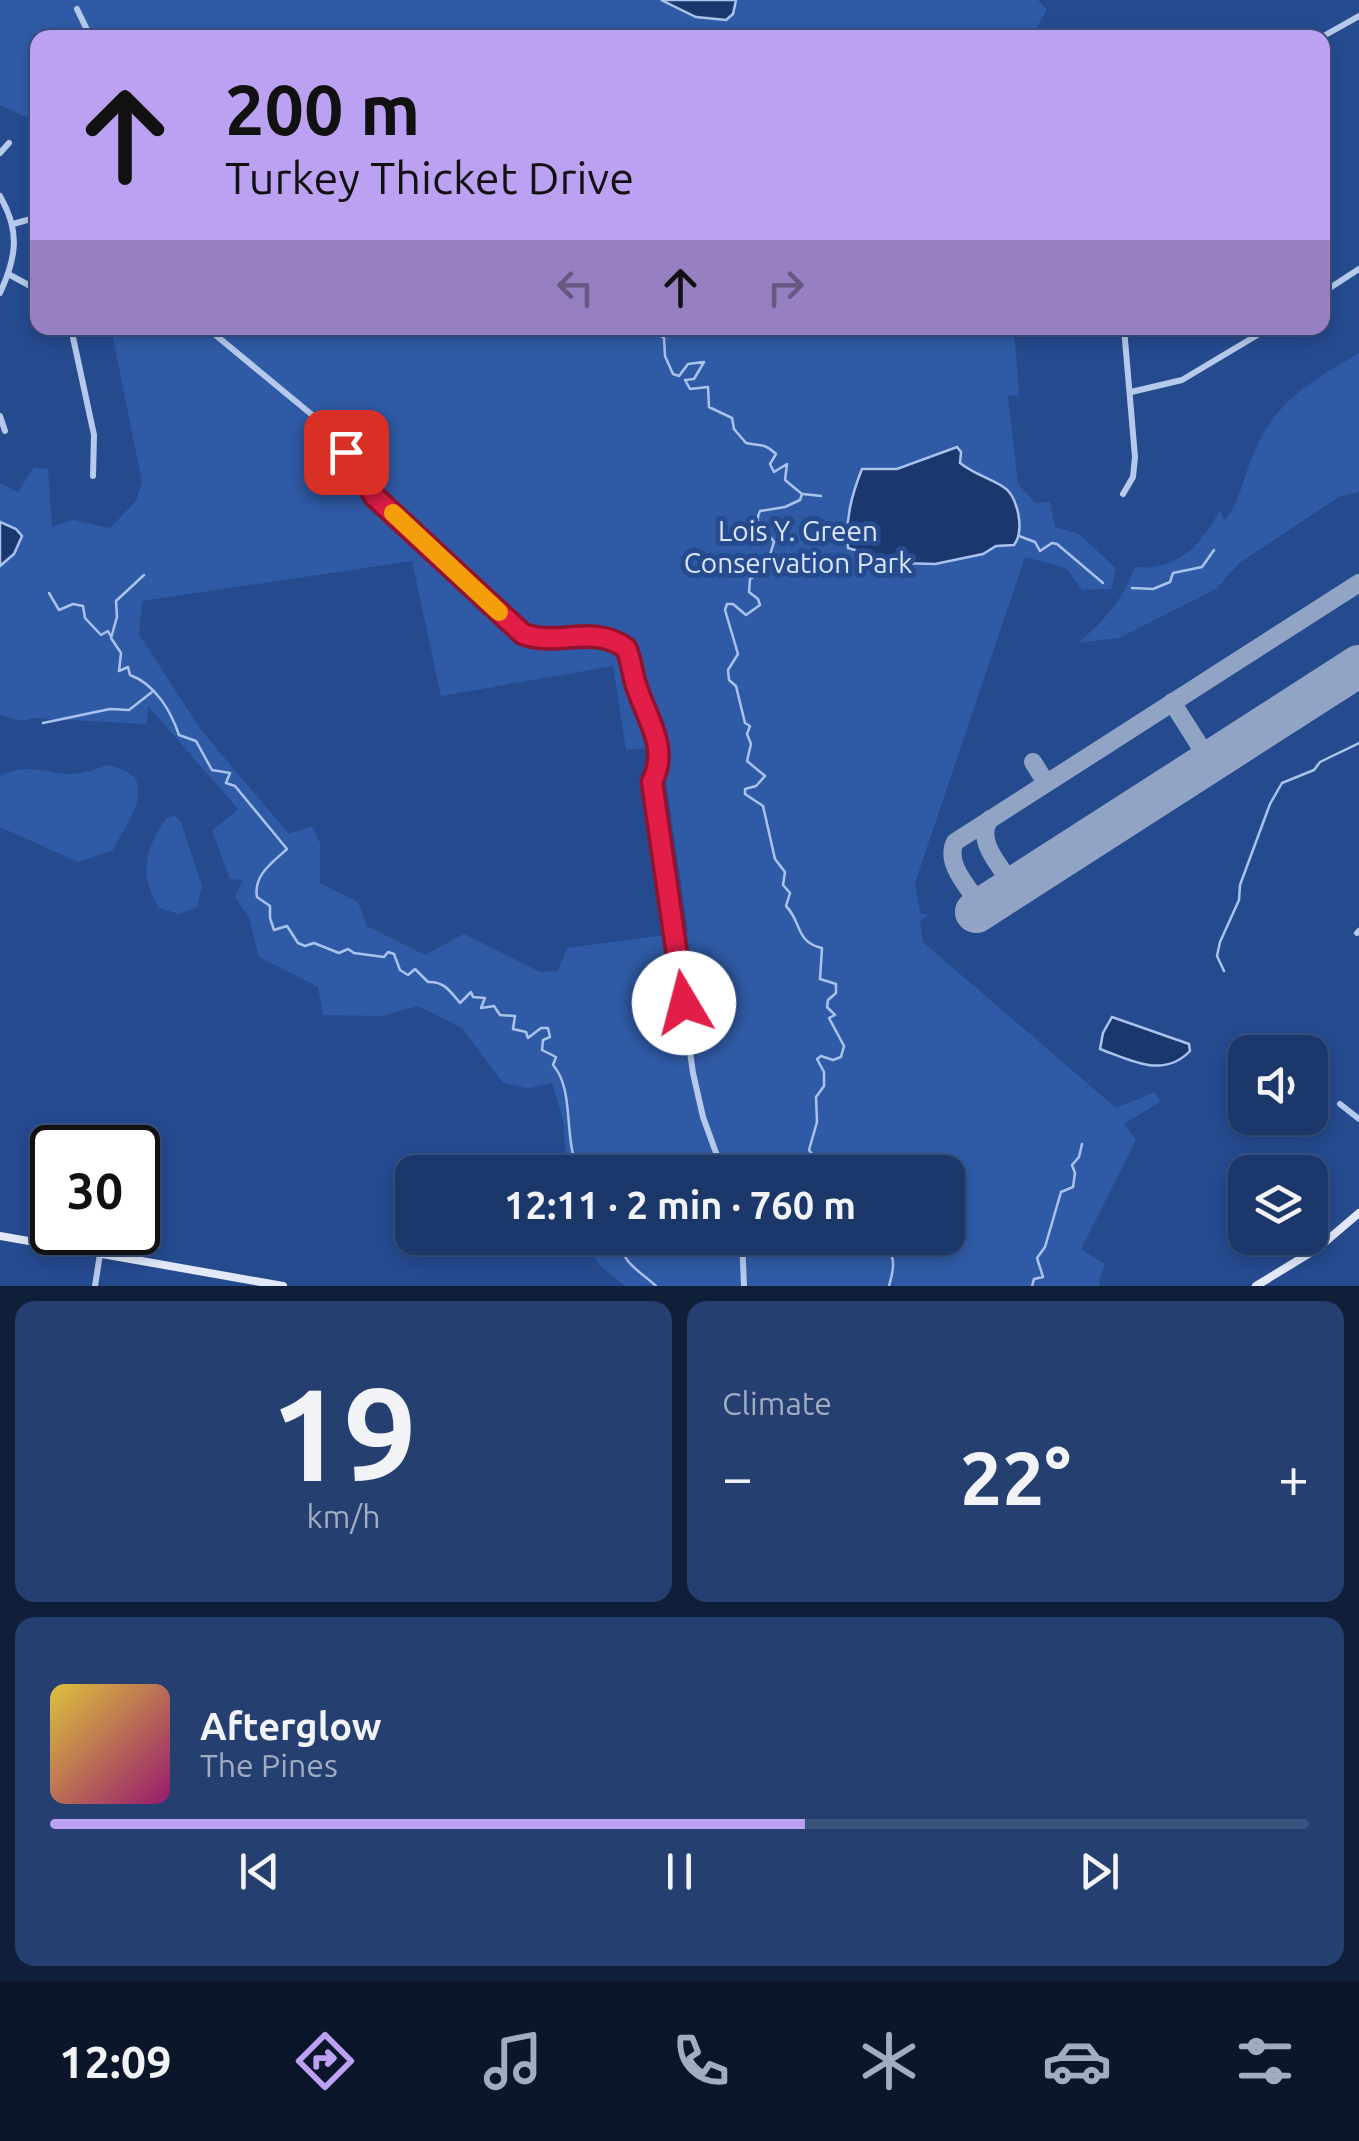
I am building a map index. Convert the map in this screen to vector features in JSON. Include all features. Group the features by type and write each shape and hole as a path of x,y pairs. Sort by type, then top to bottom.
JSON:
{"main road":[{"path":"1256,1286 1318,1248 1359,1213"},
{"path":"0,1236 30,1241"},
{"path":"106,1255 283,1286"}],"street":[{"path":"77,9 87,30"},
{"path":"1330,32 1359,16"},
{"path":"0,153 9,143"},
{"path":"0,196 13,224 16,247 0,292"},
{"path":"13,224 30,219"},
{"path":"1330,288 1359,269"},
{"path":"8,274 30,286"},
{"path":"73,335 94,435 94,476"},
{"path":"215,335 334,433 375,497 523,634 533,638 591,634 626,648 635,685 659,746 660,767 652,782 695,1085 718,1155"},
{"path":"1124,494 1133,477 1135,458 1125,335"},
{"path":"1131,392 1182,380 1257,335"},
{"path":"0,416 5,431"},
{"path":"1340,1104 1359,1119"},
{"path":"95,1286 100,1255"},
{"path":"743,1255 744,1286"}],"green space":[{"path":"0,0 1038,0 1047,10 1035,30 30,30 30,119 0,105"},
{"name":"Lois Y. Green Conservation Park","path":"112,335 1015,335 1019,395 1008,396 1018,484 1035,503 1050,502 1055,527 1079,534 1116,568 1111,589 1082,590 1066,568 1025,557 915,883 920,913 929,915 920,921 923,942 1116,1108 1155,1092 1160,1102 1124,1124 1136,1140 1081,1249 1105,1264 1100,1286 625,1286 598,1264 594,1255 965,1255 965,1155 566,1155 563,1119 552,1083 528,1088 503,1083 462,1028 418,1006 382,1016 323,1015 318,987 259,957 249,918 235,897 243,880 230,879 212,831 238,809 148,706 147,724 19,720 0,715 0,566 19,546 16,529 0,522 0,483 18,492 34,467 48,469 52,527 72,520 110,528 136,501 142,482","holes":["412,561 441,696 613,666 626,750 668,747 666,782 688,932 567,948 558,971 540,972 464,934 425,955 367,926 358,902 320,883 320,843 312,826 289,834 201,730 139,634 142,601"]},
{"path":"1359,353 1359,492 1339,497 1239,563 1216,589 1119,638 1078,643 1112,609 1135,567 1176,560 1196,545 1220,510 1225,521 1272,420 1296,394"},
{"path":"107,765 124,770 138,788 134,812 113,850 78,862 0,827 0,776 26,769 76,774"},
{"path":"175,816 181,822 202,886 197,907 179,914 159,908 147,873 153,840 167,818"}],"shaded area":[{"path":"661,0 736,0 733,14 726,20 696,17"},
{"path":"957,447 961,452 960,463 1002,486 1012,497 1019,522 1014,545 996,546 983,554 935,564 900,563 848,548 850,507 862,469 897,469"},
{"path":"0,522 22,536 14,554 0,566"},
{"path":"1112,1017 1189,1044 1190,1051 1158,1066 1100,1049"}],"waterway":[{"path":"660,335 664,338 665,356 673,374 679,376 688,364 704,362 694,379 685,380 690,389 708,387 709,407 732,418 734,429 746,443 765,446 776,454 770,464 774,472 787,464 785,480 802,494 800,500 760,511 758,516 759,524 774,542 765,571 750,579 749,592 760,605 746,615 733,604 727,604 725,610 738,654 728,670 729,680 736,686 745,723 750,726 747,761 765,776 756,786 745,789 745,794 763,806 775,859 785,872 783,885 790,893 786,906 807,941 822,948 820,979 836,984 836,993 827,1007 835,1015 829,1018 844,1046 841,1057 817,1059 824,1072 824,1086 816,1097 817,1122 809,1150 813,1155"},
{"path":"803,494 821,496"},
{"path":"1019,536 1035,542 1040,551 1057,544 1103,583"},
{"path":"1132,588 1153,589 1170,582 1173,573 1202,567 1214,550"},
{"path":"144,575 116,601 117,617 111,638 121,653 119,671 128,667 130,675 154,692 167,708 179,735 196,741 212,770 230,773 226,783 235,786 287,849 258,882 257,897 270,906 274,930 287,926 298,943 314,943 339,953 348,949 384,957 388,952 394,954 400,970 408,975 415,969 428,982 446,988 460,1003 471,992 473,997 485,998 481,1008 494,1006 500,1015 515,1016 513,1029 526,1032 528,1038 541,1028 548,1028 550,1037 543,1040 542,1050 556,1057 553,1065 564,1088 574,1155"},
{"path":"49,593 59,610 73,604 83,606 85,618 101,635 108,631 110,635"},
{"path":"43,723 110,709 129,710 152,692"},
{"path":"1224,971 1217,956 1220,942 1239,900 1240,885 1270,804 1282,783 1314,770 1320,762 1359,743"},
{"path":"1032,1286 1034,1279 1043,1277 1037,1258 1045,1247 1061,1192 1073,1187 1072,1165 1082,1144"},
{"path":"625,1255 656,1286"},
{"path":"889,1286 891,1255"}],"taxiway":[{"path":"982,908 956,868 955,842 1359,583"},
{"path":"1172,702 1210,762"},
{"path":"1033,762 1046,783"},
{"path":"990,819 986,827 987,845 1014,887"}],"runway":[{"path":"976,912 1359,666"}],"slow traffic":[{"path":"393,513 499,612"}],"route":[{"path":"346,452 375,497 523,634 533,638 591,634 626,648 635,685 659,746 660,767 652,782 684,1003"}]}
